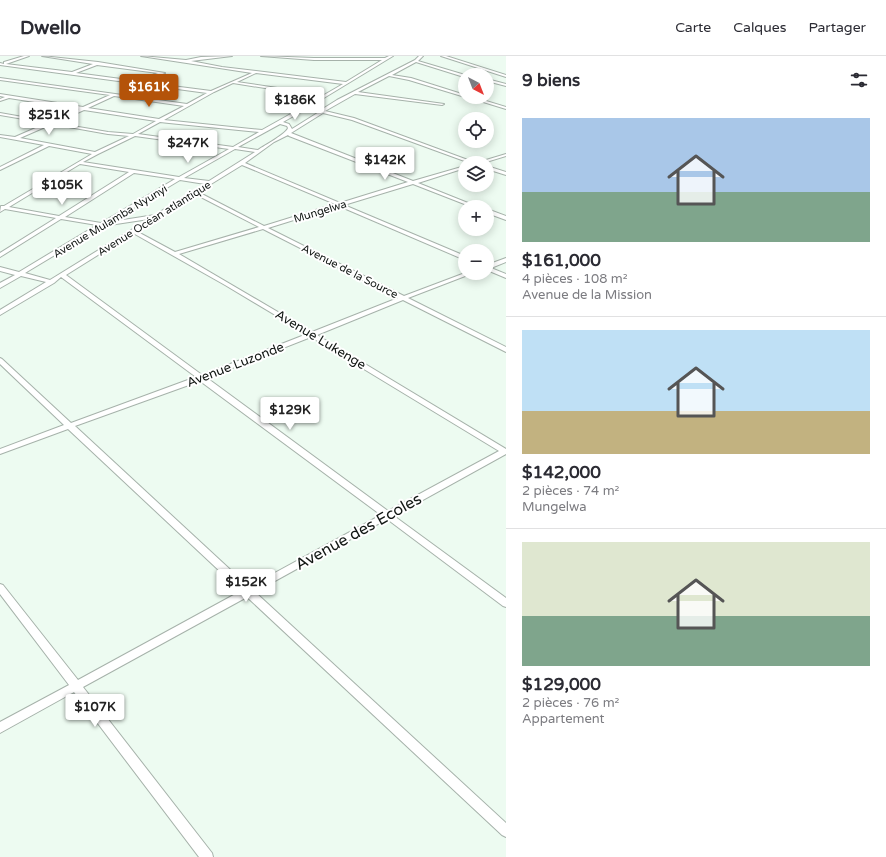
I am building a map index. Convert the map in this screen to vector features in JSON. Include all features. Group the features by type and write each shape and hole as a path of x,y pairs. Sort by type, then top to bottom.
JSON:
{"street":[{"path":"1,64 27,56"},
{"path":"44,56 163,73 136,83"},
{"path":"143,56 346,83"},
{"path":"186,61 201,58 230,56"},
{"path":"263,56 389,57"},
{"path":"277,57 283,56"},
{"path":"388,74 416,61 421,56"},
{"path":"443,56 506,76"},
{"name":"Avenue Mulamba Nyunyi","path":"0,286 104,225 180,178 298,112 389,57"},
{"path":"416,61 458,74"},
{"path":"73,73 99,63"},
{"path":"1,64 211,92"},
{"path":"2,208 79,162 134,135 211,92 256,72"},
{"path":"388,74 458,94"},
{"name":"Avenue Océan atlantique","path":"0,313 242,163 273,141 288,134 322,111 388,74"},
{"path":"0,79 113,96 166,101 188,105"},
{"path":"232,82 324,96"},
{"path":"494,82 506,85"},
{"path":"355,93 442,104"},
{"path":"0,95 160,120 261,132"},
{"path":"0,100 9,96"},
{"path":"15,139 113,96"},
{"path":"493,104 506,108"},
{"path":"305,107 313,110"},
{"path":"298,112 313,110 322,111 353,119 458,157"},
{"path":"0,114 108,133 134,135 258,152"},
{"path":"279,122 289,126 302,125"},
{"path":"289,126 288,134 458,200"},
{"path":"0,136 96,153"},
{"path":"0,169 49,144"},
{"path":"494,158 506,155"},
{"path":"79,162 210,183"},
{"path":"242,163 458,255"},
{"name":"Mungelwa","path":"175,254 458,169"},
{"path":"494,170 506,174"},
{"path":"0,255 134,171"},
{"name":"Avenue de la Source","path":"194,192 506,350"},
{"path":"2,208 104,225 159,215"},
{"path":"494,214 506,218"},
{"name":"Avenue Lukenge","path":"133,231 312,334 506,452"},
{"path":"494,264 506,260"},
{"path":"0,269 52,282"},
{"path":"494,270 506,276"},
{"path":"62,275 386,516 506,603"},
{"name":"Avenue Luzonde","path":"0,452 201,378 458,278"},
{"path":"0,360 69,426 374,706 506,831"},
{"name":"Avenue des Ecoles","path":"0,728 76,685 506,452"},
{"path":"0,587 207,857"}]}
